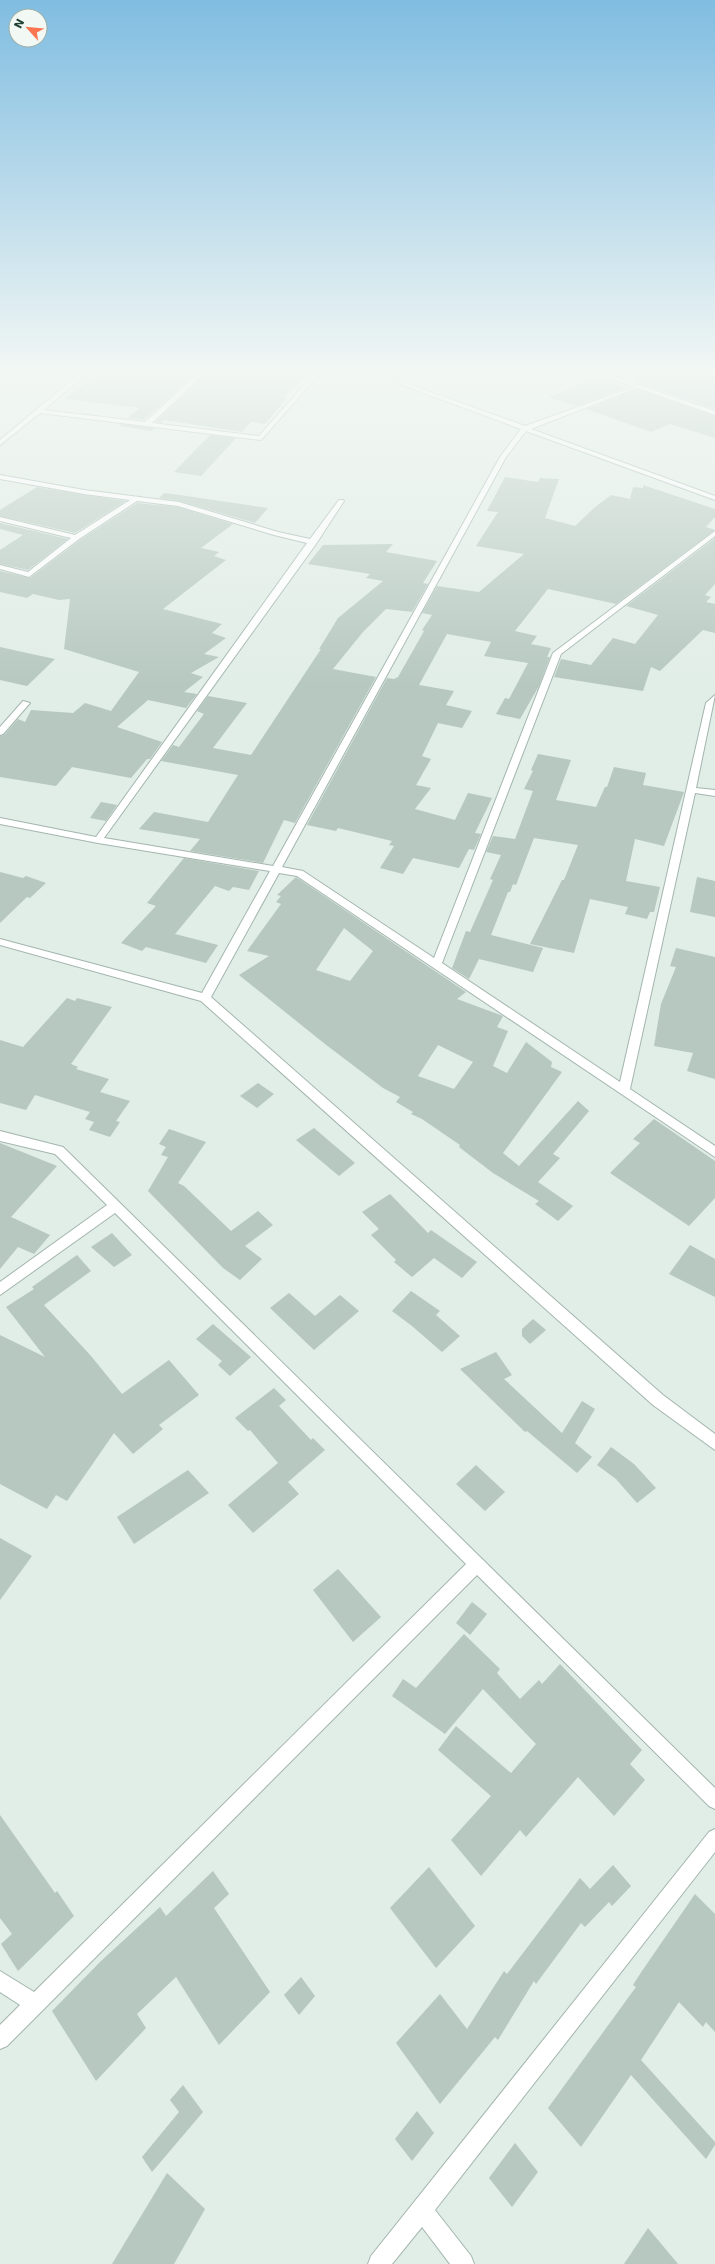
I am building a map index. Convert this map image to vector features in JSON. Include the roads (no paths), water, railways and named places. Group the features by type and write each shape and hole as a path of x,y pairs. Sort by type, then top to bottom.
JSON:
{"street":[{"path":"206,998 278,870 493,475"},
{"path":"650,475 715,498"},
{"path":"0,476 84,492 179,504 276,534 313,542"},
{"path":"0,568 29,575 76,537 137,498"},
{"path":"98,840 341,501"},
{"path":"0,519 76,537"},
{"path":"436,965 557,653 715,533"},
{"path":"624,1091 710,703 715,698"},
{"path":"0,732 26,703"},
{"path":"691,790 715,794"},
{"path":"0,821 98,840 300,873 715,1152"},
{"path":"0,942 206,998 658,1400 715,1443"},
{"path":"0,1136 59,1150 715,1800"},
{"path":"0,1288 115,1206"},
{"path":"0,2039 477,1564"},
{"path":"379,2264 715,1838"},
{"path":"0,1981 35,2004"},
{"path":"422,2210 463,2264"}]}
